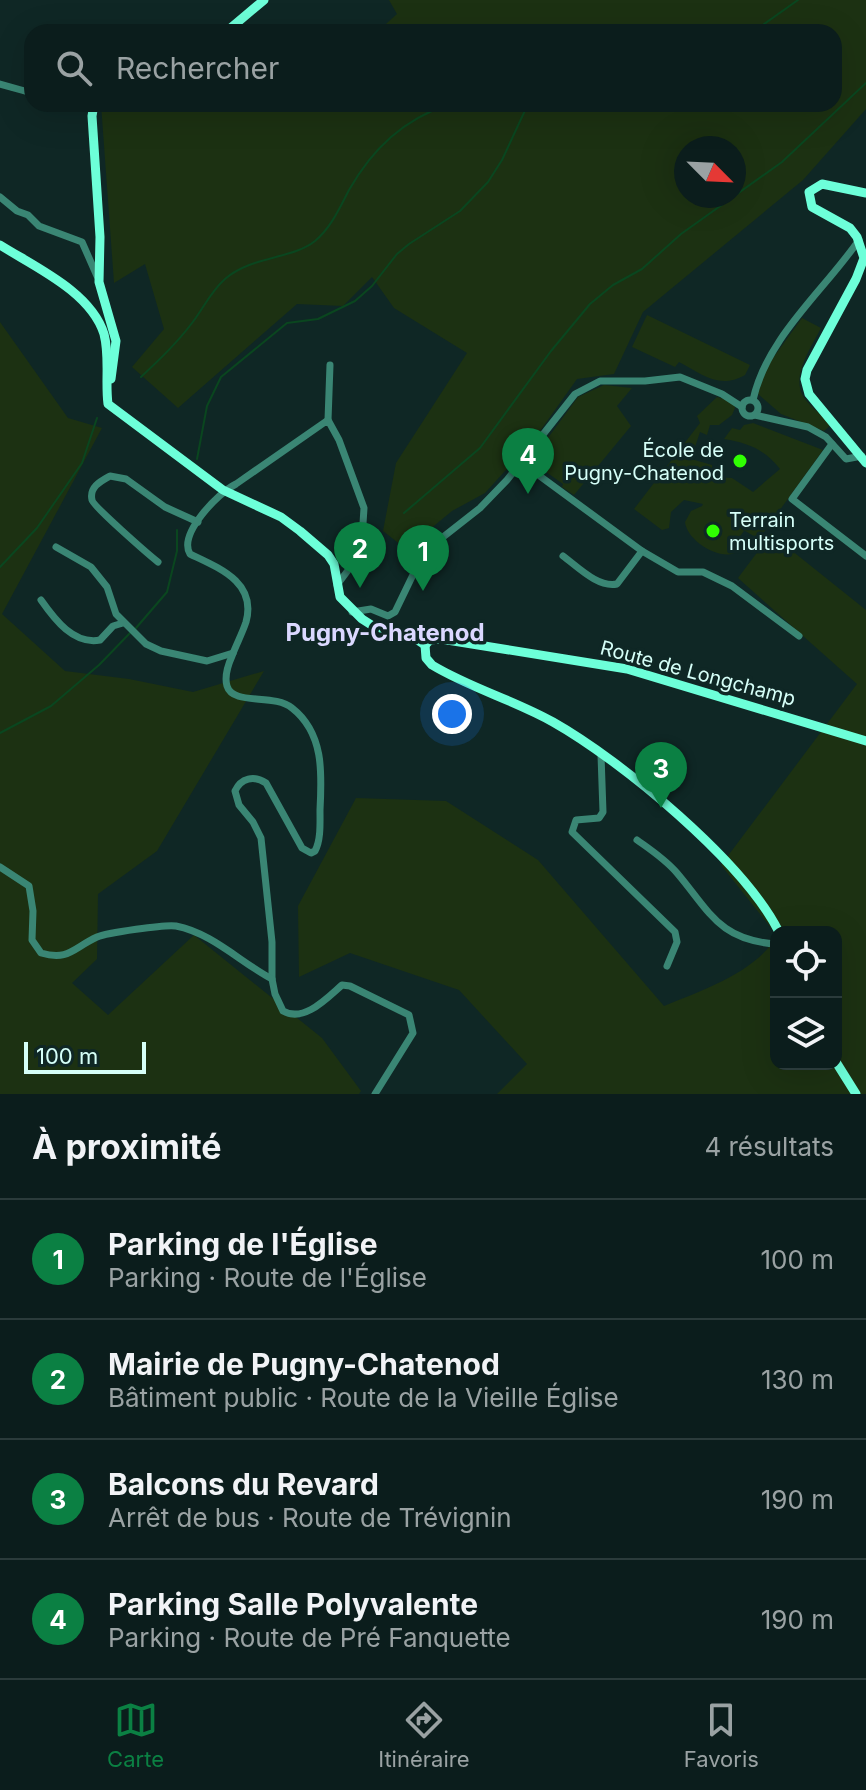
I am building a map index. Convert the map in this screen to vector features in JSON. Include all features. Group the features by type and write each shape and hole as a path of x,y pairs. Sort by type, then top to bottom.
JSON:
{"street":[{"path":"236,24 264,0"},
{"path":"0,84 24,91"},
{"path":"93,112 99,282"},
{"path":"859,240 847,258 819,287 763,366 745,415 808,427 826,437 846,459 861,456 809,394 805,379 864,258 859,240 850,228 812,207 809,192 822,184 866,193"},
{"path":"0,197 39,226 82,242 90,255 116,341 117,351 107,393"},
{"path":"0,245 72,292 90,309 103,332 107,354 108,404 223,490 281,517 328,555 334,564 340,597 352,612 373,626 413,637 425,645 426,658 441,670 556,724 658,798 724,860 775,926"},
{"path":"330,365 328,420 339,440 364,508 362,539 352,565 337,585"},
{"path":"352,612 371,609 388,616 395,612 424,552 480,508 522,463 575,394 592,383 680,377 749,403 782,420"},
{"path":"749,403 755,415"},
{"path":"328,420 223,490 187,541 188,552 229,573 240,587 247,606 245,626 233,653 226,684 229,691 237,697 270,699 291,707 311,732 321,761 318,842 311,853 302,848 266,783 246,779 235,791 239,805 259,830 261,838 272,942 272,979 280,1007 291,1015 307,1012 342,985 409,1015 413,1033 375,1094"},
{"path":"832,444 792,499 866,556"},
{"path":"522,463 642,551 678,572 703,572 732,586 799,636"},
{"path":"158,562 113,520 96,509 91,493 98,482 110,476 126,479 165,507 198,522"},
{"path":"56,547 82,560 100,577 107,587 116,614 137,637 161,651 207,661 233,653"},
{"path":"563,556 600,583 612,586 617,584 642,551"},
{"path":"41,600 53,617 82,640 100,640 117,622 126,626"},
{"name":"Route de Longchamp","path":"425,645 430,640 441,639 627,669 866,741"},
{"path":"601,755 603,812 599,818 576,820 572,832 675,932 677,942 667,966"},
{"path":"637,840 676,871 720,926 752,942 770,944"},
{"path":"0,867 29,886 33,911 32,940 41,953 56,957 72,953 98,937 172,925 200,933 272,979"},
{"path":"841,1070 856,1094"}],"green space":[{"path":"389,0 866,0 866,109 803,180 643,312 614,374 577,379 535,438 485,493 452,511 406,549 383,531 396,463 467,353 394,308 372,277 343,306 297,304 178,408 132,367 164,329 145,264 114,283 102,112 842,112 842,24 386,24 397,14"},
{"path":"647,315 750,365 745,375 719,381 679,362 675,367 632,347"},
{"path":"802,318 821,328 804,361 799,379 803,396 832,424 824,431 781,414 758,394 765,369"},
{"path":"0,322 68,418 102,428 2,614 65,671 129,679 193,692 264,671 157,851 98,894 97,959 72,983 108,1015 194,935 322,1038 361,1091 359,1094 0,1094"},
{"path":"604,385 632,388 617,406 631,426 574,495 535,464 532,468 528,465 578,397"},
{"path":"717,397 732,401 735,408 732,415 719,425 710,425 707,435 700,432 691,459 712,465 713,477 732,478 753,492 780,469 755,448 724,439 732,428 740,430 744,425 753,423 823,450 759,539 740,528 744,531 740,550 733,554 707,549 687,530 685,522 691,511 703,504 684,500 671,512 669,528 662,530 634,509 700,423 697,416"},
{"path":"771,534 866,610 866,1094 497,1094 527,1064 459,990 350,953 299,977 298,906 356,798 446,801 538,860 664,1006 727,979 756,960 770,945 770,1070 842,1070 842,926 770,926 721,865 857,684 738,578"}],"waterway":[{"path":"764,24 798,0"},
{"path":"842,106 866,83"},
{"path":"141,377 180,337 225,279 247,266 306,247 321,236 368,161 403,127 430,112"},
{"path":"197,459 207,406 221,377 287,323 318,319 355,301 372,286 397,254 460,211 488,182 524,112"},
{"path":"404,513 480,448 551,351 590,304 613,285 642,269 681,234 782,162 835,112"},
{"path":"0,567 37,528 82,463 97,418"},
{"path":"136,628 167,592 177,551 177,530"},
{"path":"0,733 51,706 99,665 131,632"}],"place":[{"name":"École de Pugny-Chatenod","path":"740,461"},
{"name":"Parking Salle Polyvalente","path":"528,494"},
{"name":"Terrain multisports","path":"713,531"},
{"name":"Mairie de Pugny-Chatenod","path":"360,588"},
{"name":"Parking de l'Église","path":"423,591"},
{"name":"Balcons du Revard","path":"661,808"}],"district":[{"name":"Pugny-Chatenod","path":"385,633"}]}
